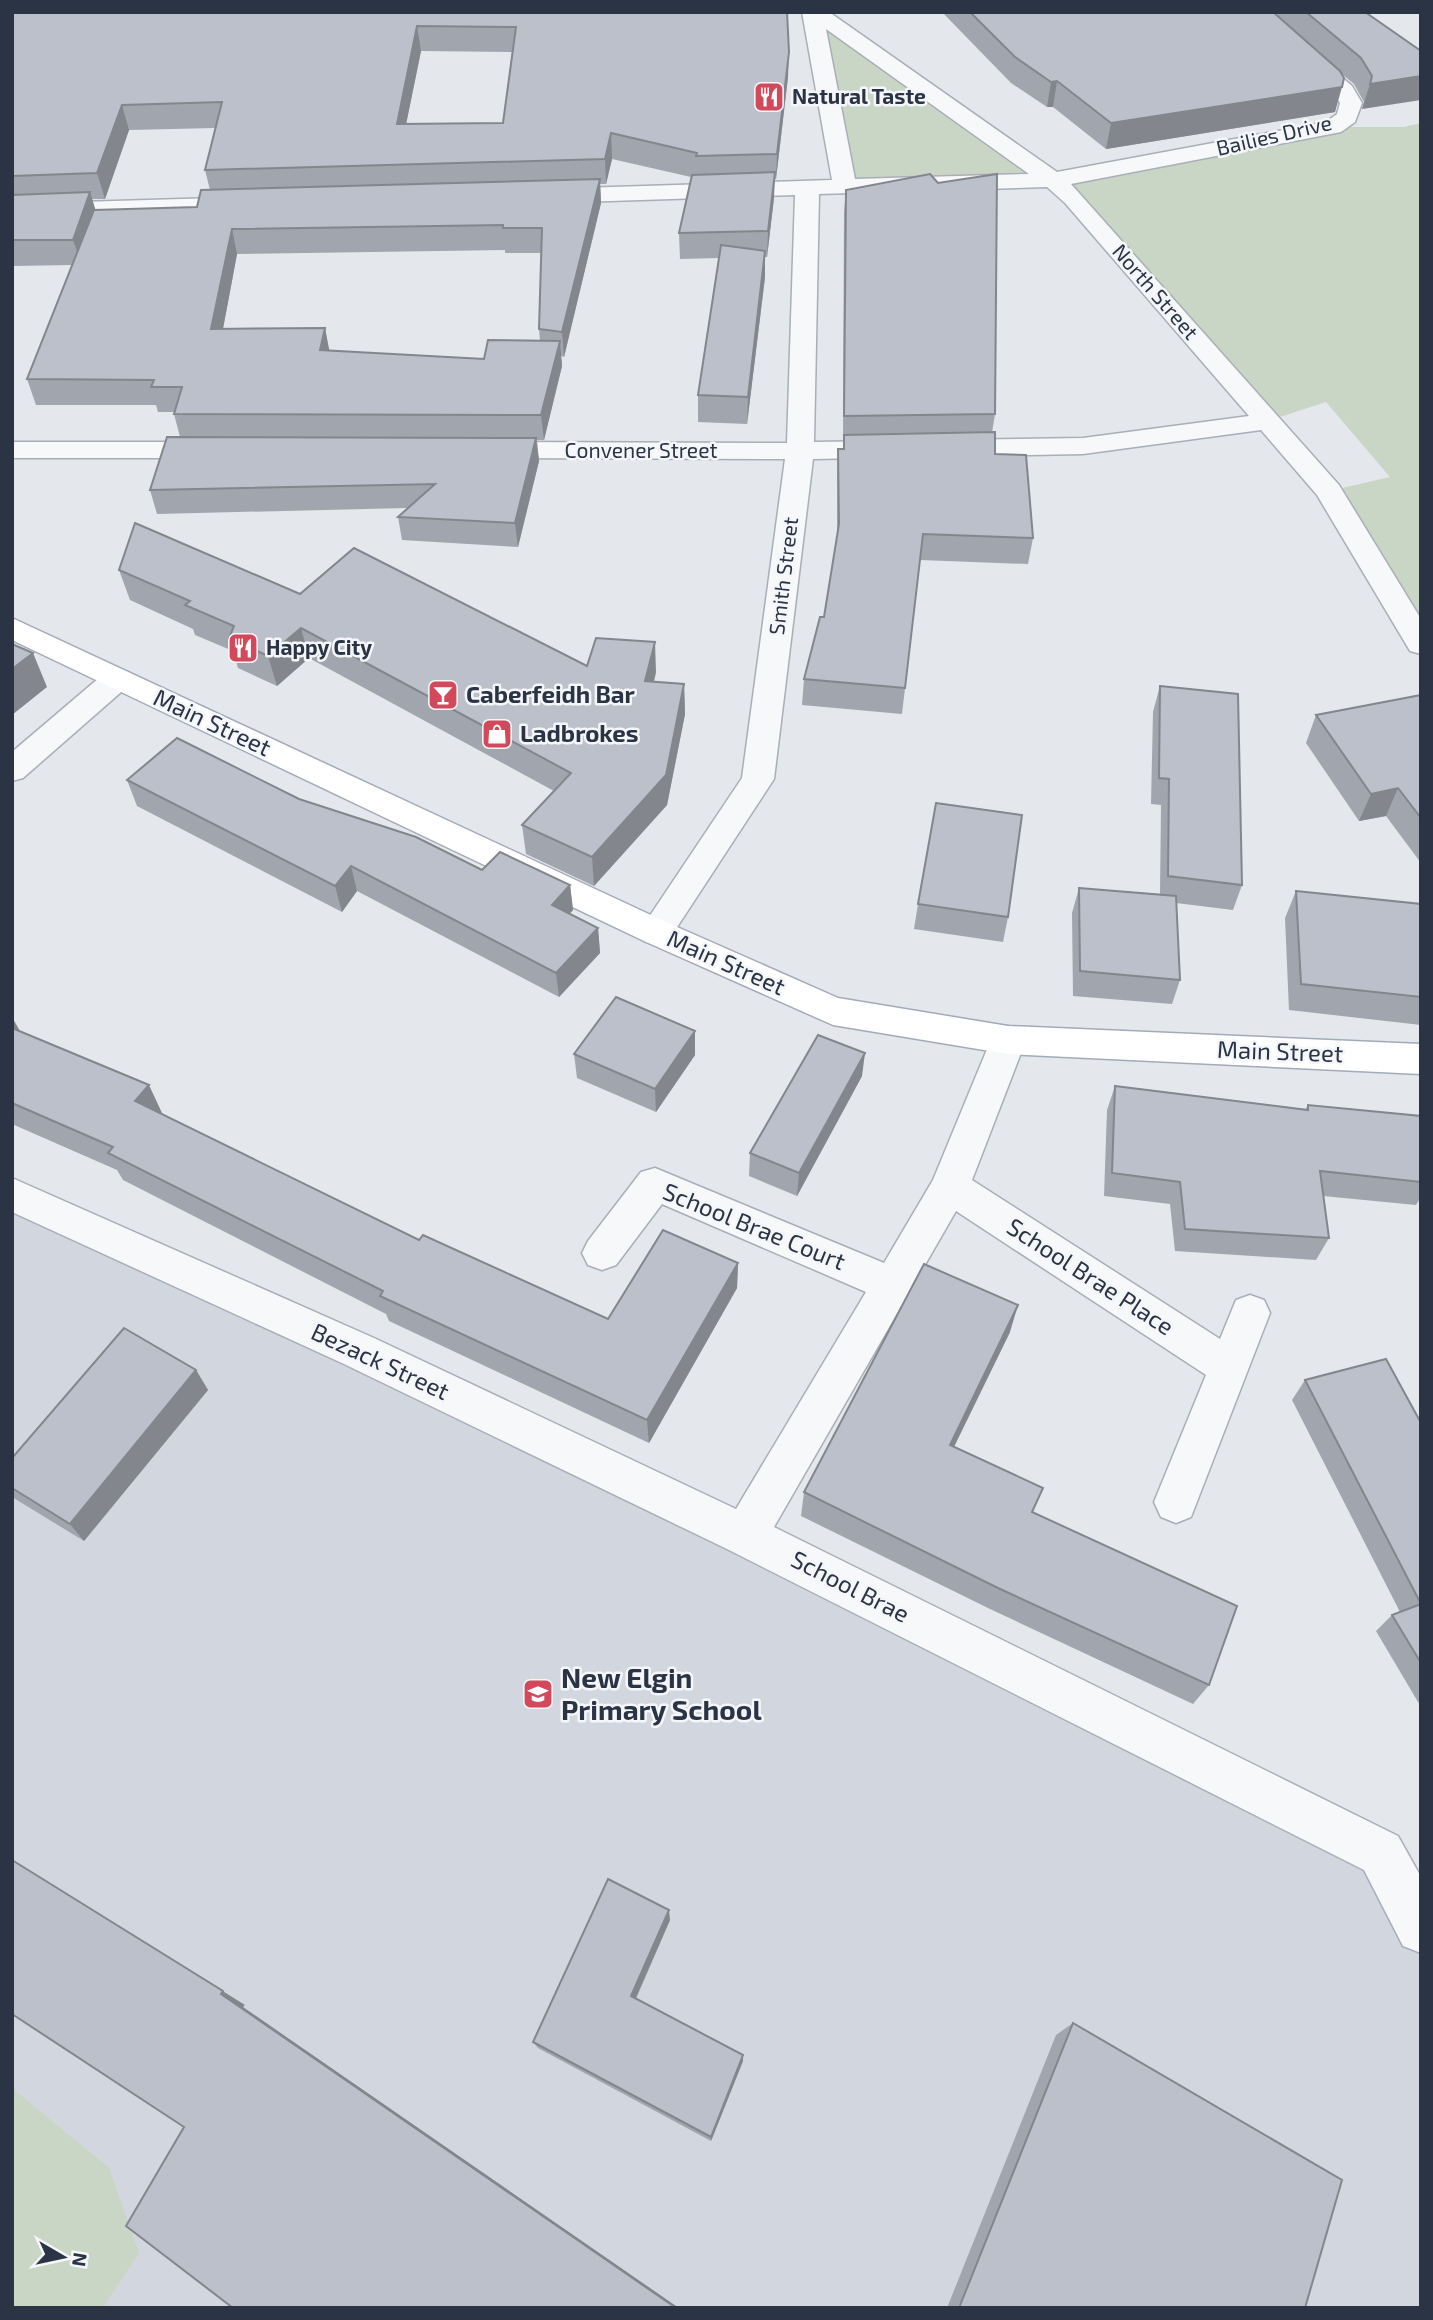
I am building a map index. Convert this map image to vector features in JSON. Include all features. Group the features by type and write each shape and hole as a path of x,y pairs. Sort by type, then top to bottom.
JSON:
{"main road":[{"name":"Main Street","path":"12,628 656,932 833,1011 1008,1040 1421,1059"}],"street":[{"name":"North Street","path":"814,12 1054,180 1329,491 1421,644"},
{"path":"814,12 845,186"},
{"name":"Bailies Drive","path":"528,197 1054,180 1333,127 1347,117 1351,103 1344,91 1252,12"},
{"name":"Smith Street","path":"656,932 758,779 800,451 807,189"},
{"path":"12,211 277,204"},
{"name":"Convener Street","path":"454,450 800,451 1083,446 1268,421"},
{"path":"12,450 233,450"},
{"path":"12,770 117,679"},
{"path":"746,1535 950,1186 1008,1040"},
{"name":"School Brae Court","path":"602,1252 655,1184 893,1284"},
{"name":"School Brae Place","path":"950,1186 1230,1368"},
{"name":"Bezack Street","path":"12,1194 371,1357 746,1535"},
{"path":"1176,1502 1250,1313"},
{"name":"School Brae","path":"746,1535 1381,1853 1421,1928"}],"shaded area":[{"name":"New Elgin Primary School","path":"12,1194 1381,1853 1421,1928 1421,2308 12,2308"}],"green space":[{"path":"815,12 1053,180 845,186"},
{"path":"1421,123 1421,644 1329,491 1390,477 1326,402 1268,421 1053,180 1333,127 1404,127"},
{"path":"12,2088 109,2168 139,2253 103,2308 12,2308"}],"building":[{"path":"12,12 787,12 789,52 777,154 696,156 697,153 611,133 605,159 205,170 222,102 122,105 97,173 12,176","holes":["417,26 516,27 503,123 397,124"]},
{"path":"970,12 1273,12 1340,71 1344,78 1342,87 1111,123 1057,81 1051,82 1015,57"},
{"path":"1306,12 1365,12 1421,51 1421,76 1370,84 1372,76 1361,58"},
{"path":"775,172 768,231 679,233 692,175"},
{"path":"930,174 938,183 997,174 995,414 844,416 846,190"},
{"path":"600,179 562,332 539,329 542,228 503,228 503,225 232,229 211,329 325,328 320,350 484,359 488,340 560,341 541,415 174,414 182,387 151,387 154,380 27,379 94,210 197,207 201,190"},
{"path":"90,192 73,240 12,240 12,195"},
{"path":"721,245 765,251 748,397 698,395"},
{"path":"995,432 995,454 1026,455 1033,538 923,534 905,688 804,679 820,617 824,617 839,524 838,449 844,449 844,435"},
{"path":"167,437 536,438 515,523 398,517 435,484 150,490"},
{"path":"135,523 300,594 354,548 587,666 596,638 655,642 645,681 684,684 666,775 592,857 522,825 571,773 301,628 268,656 229,638 234,626 185,605 190,601 119,570"},
{"path":"12,644 33,653 12,669"},
{"path":"1160,686 1238,694 1242,885 1168,876 1169,779 1159,778"},
{"path":"1421,695 1421,818 1398,788 1371,794 1316,715"},
{"path":"177,738 299,799 416,837 482,870 500,852 570,885 552,905 598,928 556,973 351,866 335,886 127,780"},
{"path":"936,803 1022,815 1008,917 918,904"},
{"path":"1079,888 1176,896 1180,980 1080,971"},
{"path":"1296,891 1421,904 1421,997 1301,984"},
{"path":"616,997 695,1031 655,1089 574,1054"},
{"path":"12,1028 149,1085 135,1101 419,1240 423,1235 608,1319 663,1230 738,1263 647,1420 380,1296 383,1291 108,1153 113,1147 12,1103"},
{"path":"818,1035 865,1053 799,1173 750,1153"},
{"path":"1115,1086 1308,1110 1308,1105 1421,1116 1421,1182 1320,1171 1329,1238 1185,1229 1180,1182 1112,1173"},
{"path":"924,1264 1018,1305 950,1445 1043,1488 1032,1512 1237,1606 1209,1685 998,1588 804,1492"},
{"path":"124,1328 196,1370 70,1524 12,1488 12,1458"},
{"path":"1386,1359 1421,1423 1421,1604 1305,1380"},
{"path":"1421,1604 1421,1663 1392,1615"},
{"path":"12,1860 223,1991 221,1994 676,2308 233,2308 126,2226 184,2127 12,2014"},
{"path":"608,1879 669,1910 631,1996 743,2055 711,2137 533,2042"},
{"path":"1073,2023 1342,2180 1305,2308 959,2308"}],"place":[{"name":"Natural Taste","path":"769,97"},
{"name":"Happy City","path":"243,648"},
{"name":"Caberfeidh Bar","path":"443,695"},
{"name":"Ladbrokes","path":"497,734"},
{"name":"New Elgin Primary School","path":"538,1694"}]}
